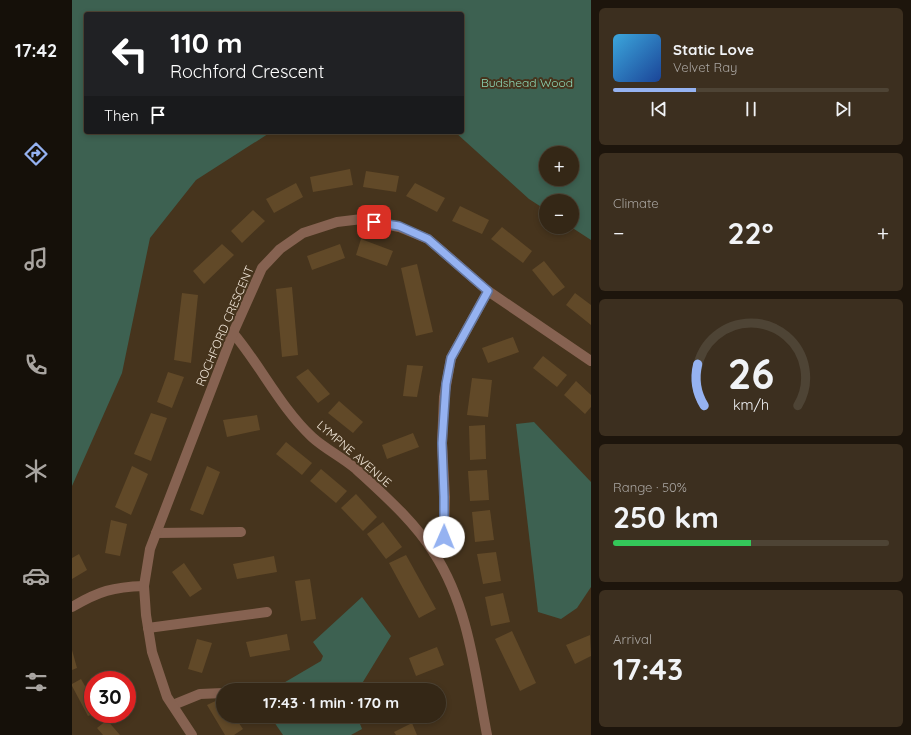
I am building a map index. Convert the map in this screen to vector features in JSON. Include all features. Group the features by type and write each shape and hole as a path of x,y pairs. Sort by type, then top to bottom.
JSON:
{"street":[{"name":"ROCHFORD CRESCENT","path":"192,735 167,697 152,652 144,586 150,549 233,333 262,268 280,249 303,233 337,222 362,220 399,226 428,239 488,291 591,361"},
{"path":"434,553 444,537 442,443 444,397 451,358 488,291"},
{"name":"LYMPNE AVENUE","path":"233,333 288,408 312,437 359,473 416,528 434,553 454,592 468,632 487,735"},
{"path":"156,533 241,532"},
{"path":"72,606 94,594 116,587 144,586"},
{"path":"148,628 268,612"},
{"path":"173,705 200,694 216,693"}],"green space":[{"name":"Budshead Wood","path":"72,0 591,0 591,240 579,232 579,194 539,194 539,205 529,199 457,134 464,134 464,12 84,12 84,134 268,134 196,180 150,238 122,373 72,486"},
{"path":"534,422 591,482 591,587 577,608 561,619 538,612 516,424"},
{"path":"362,597 391,636 362,683 284,683 321,661 323,656 313,642"},
{"path":"275,723 360,723 362,729 351,735 283,735"}],"building":[{"path":"350,169 353,185 313,192 310,177"},
{"path":"366,171 399,176 396,192 363,187"},
{"path":"296,183 303,197 274,213 266,199"},
{"path":"415,183 445,198 437,212 406,196"},
{"path":"460,206 489,220 482,234 452,221"},
{"path":"253,210 265,221 242,243 231,231"},
{"path":"502,227 532,251 523,263 491,239"},
{"path":"361,239 393,251 387,266 356,255"},
{"path":"222,244 234,255 204,284 193,271"},
{"path":"340,244 345,258 312,270 307,256"},
{"path":"544,261 565,287 553,296 532,270"},
{"path":"417,264 433,332 416,336 401,268"},
{"path":"292,287 298,355 282,357 276,289"},
{"path":"182,293 198,295 191,363 174,360"},
{"path":"575,293 591,305 591,325 566,305"},
{"path":"513,337 519,352 488,363 482,348"},
{"path":"543,356 567,375 557,387 533,368"},
{"path":"407,365 423,366 417,397 403,396"},
{"path":"308,369 330,394 318,403 296,377"},
{"path":"168,372 184,377 172,408 157,402"},
{"path":"472,378 492,380 488,417 467,415"},
{"path":"576,381 591,395 591,407 585,414 564,395"},
{"path":"339,401 363,422 353,433 328,413"},
{"path":"151,413 167,418 151,461 134,454"},
{"path":"257,415 260,430 227,437 223,420"},
{"path":"485,425 486,459 470,460 469,426"},
{"path":"413,433 419,447 387,459 382,445"},
{"path":"286,442 312,463 302,475 276,454"},
{"path":"132,466 148,474 131,515 115,507"},
{"path":"207,466 220,472 203,515 190,510"},
{"path":"321,469 347,491 336,503 310,481"},
{"path":"487,470 489,500 470,501 468,471"},
{"path":"356,494 377,517 363,531 341,508"},
{"path":"490,510 494,540 475,542 472,512"},
{"path":"111,520 127,524 120,556 105,553"},
{"path":"383,522 402,547 386,559 367,534"},
{"path":"496,552 501,581 483,584 477,554"},
{"path":"79,554 87,570 72,579 72,558"},
{"path":"406,555 436,609 419,618 389,563"},
{"path":"274,556 277,572 237,579 233,564"},
{"path":"184,563 202,589 190,597 172,572"},
{"path":"310,579 316,619 301,621 295,581"},
{"path":"503,593 510,622 491,626 485,597"},
{"path":"512,631 536,683 520,691 495,639"},
{"path":"287,634 290,650 250,657 246,642"},
{"path":"590,635 591,656 575,664 566,645"},
{"path":"197,639 212,643 202,673 188,669"},
{"path":"437,647 444,665 416,676 409,658"},
{"path":"72,650 77,668 72,670"},
{"path":"81,679 84,684 84,708 72,686 72,684"},
{"path":"216,701 216,720 207,705"},
{"path":"103,723 110,723 120,735 103,735 97,728"},
{"path":"218,723 239,723 243,729 234,735 225,735"},
{"path":"412,723 417,735 396,735 394,732"}],"route":[{"path":"374,222 399,226 428,239 488,291 451,358 446,384 442,443 444,537"}]}
